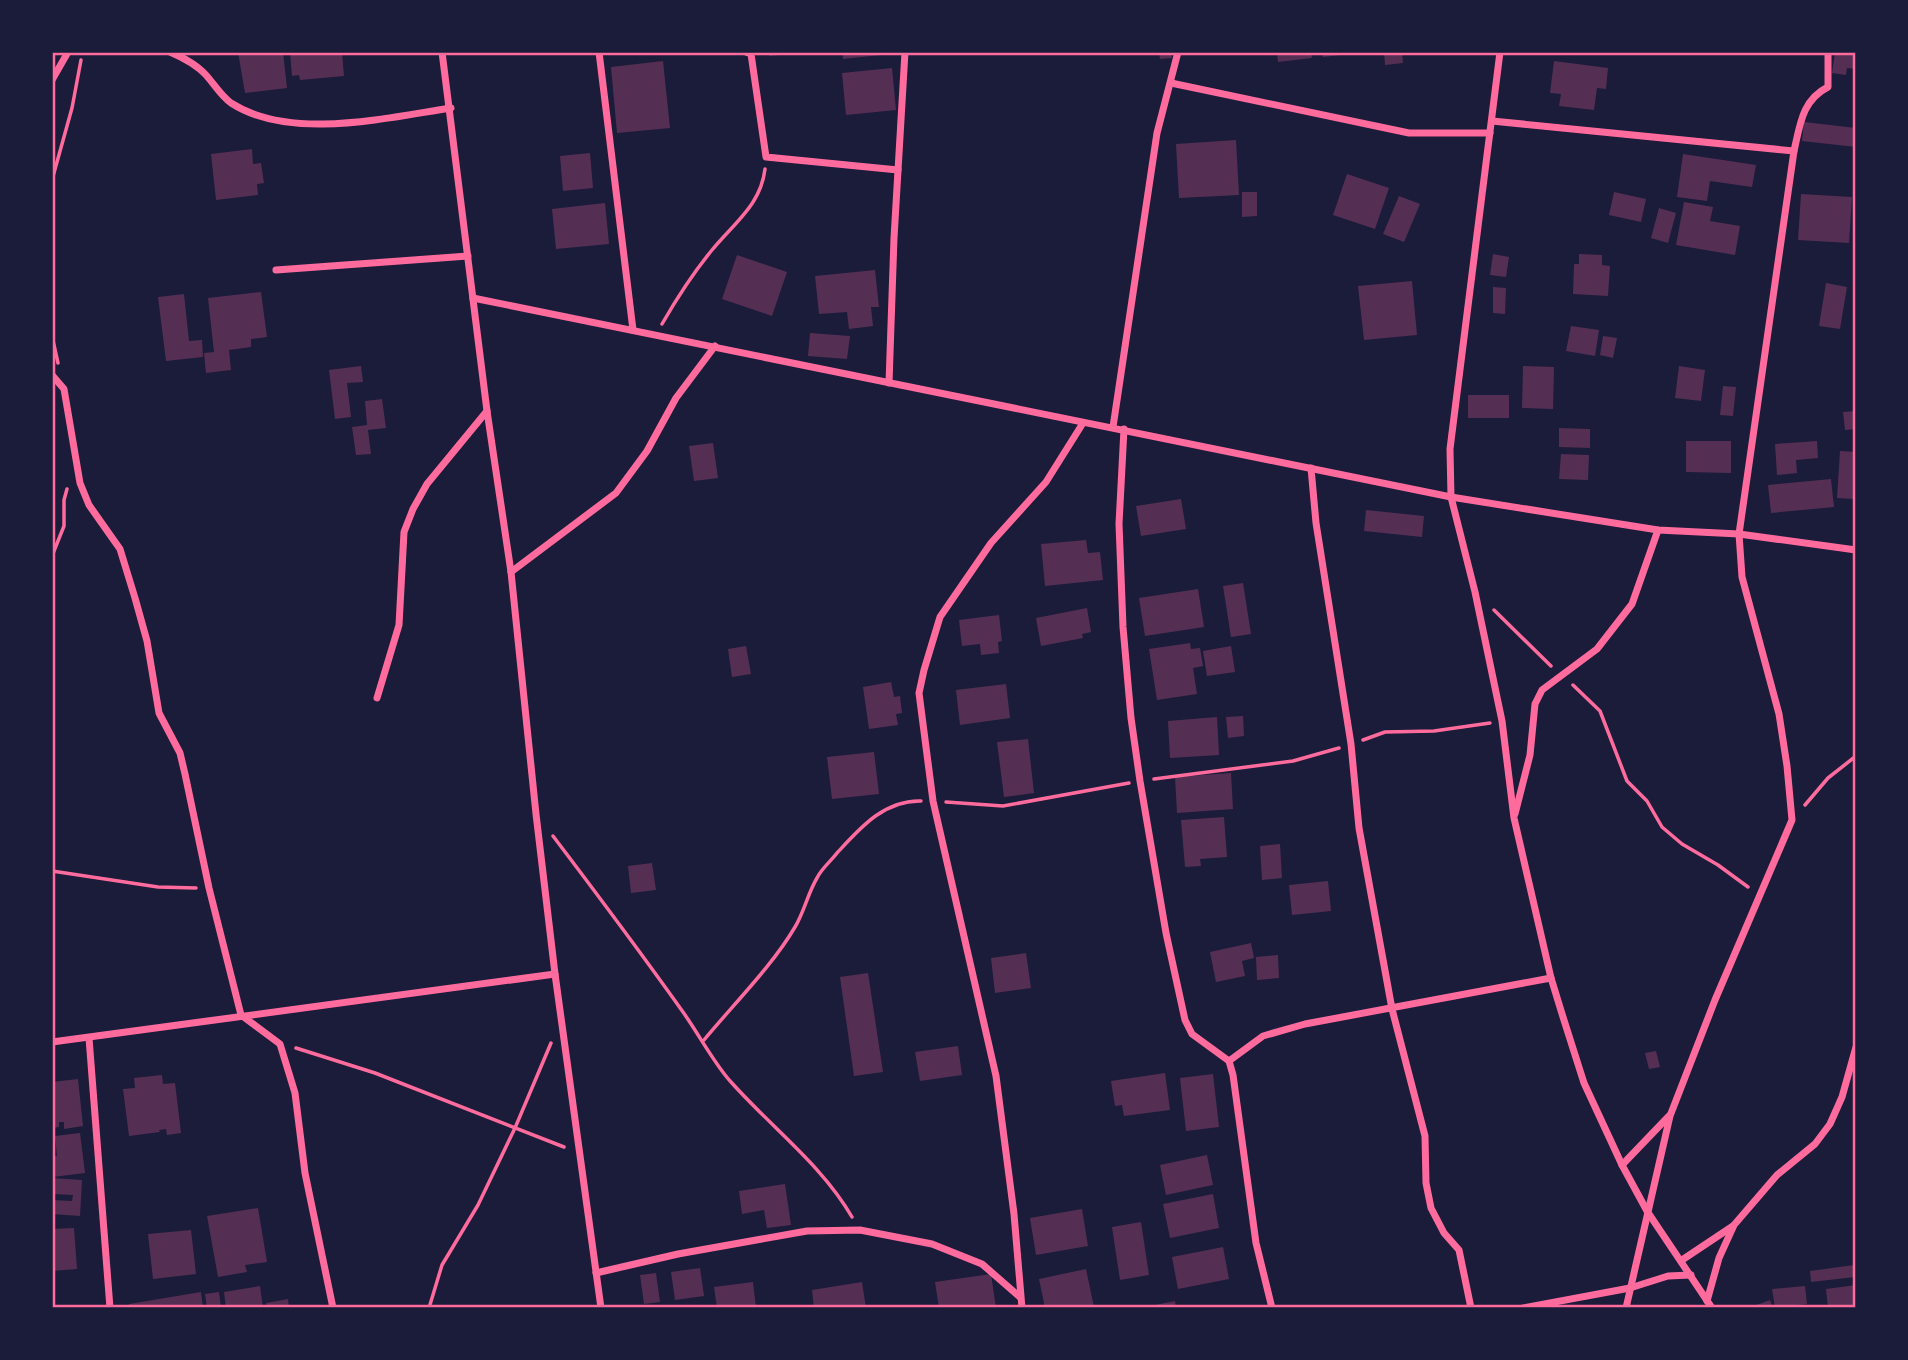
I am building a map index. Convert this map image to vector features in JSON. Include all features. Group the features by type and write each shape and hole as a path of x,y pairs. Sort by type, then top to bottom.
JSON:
{"street":[{"path":"52,80 68,52"},
{"path":"170,52 189,60 229,101 257,117 304,123 362,121 451,108"},
{"path":"442,52 487,411 511,572 555,974 601,1307"},
{"path":"599,52 633,330"},
{"path":"746,52 751,54 766,157 898,170"},
{"path":"890,383 905,52"},
{"path":"1113,427 1157,133 1178,52"},
{"path":"1500,52 1450,449 1451,497 1475,592 1502,721 1514,818 1551,978 1584,1083 1622,1165 1647,1211 1709,1304"},
{"path":"1626,1307 1670,1116 1715,1000 1792,820 1779,714 1742,577 1739,534 1794,151 1801,117 1807,104 1816,93 1828,87 1828,52"},
{"path":"1171,83 1409,133 1490,133"},
{"path":"1492,121 1794,151"},
{"path":"276,270 468,256"},
{"path":"473,298 1451,497 1658,530 1739,534 1856,550"},
{"path":"511,572 615,493 647,451 677,398 715,346"},
{"path":"52,375 64,389 76,468 89,505 120,549 148,641 159,713 180,753 209,888 241,1015 280,1044 295,1093 305,1172 333,1307"},
{"path":"377,698 399,625 404,532 427,484 487,411"},
{"path":"1021,1307 1014,1214 996,1076 933,801 919,693 940,617 991,544 1046,482 1083,423"},
{"path":"1124,429 1119,524 1123,627 1140,781 1166,933 1185,1020 1192,1034 1229,1061 1233,1075 1256,1243 1272,1307"},
{"path":"1311,468 1316,523 1351,744 1359,828 1392,1009 1425,1136 1426,1183 1431,1208 1444,1233 1459,1250 1471,1307"},
{"path":"1514,818 1530,755 1535,704 1542,690 1597,649 1632,604 1658,530"},
{"path":"52,1042 555,974"},
{"path":"1229,1061 1263,1036 1305,1024 1551,978"},
{"path":"89,1038 110,1307"},
{"path":"1682,1260 1734,1225 1777,1175 1815,1144 1830,1124 1852,1076 1856,1047"},
{"path":"1622,1165 1670,1116"},
{"path":"1709,1304 1719,1258 1734,1225"},
{"path":"596,1273 678,1254 807,1231 860,1230 932,1244 982,1264 1020,1297"},
{"path":"1523,1307 1630,1289 1668,1276 1691,1275"}],"path":[{"path":"52,180 72,108 82,52"},
{"path":"656,335 680,293 712,249 741,220 759,194 766,157"},
{"path":"52,556 64,526 64,500 76,468"},
{"path":"1475,592 1600,711 1627,781 1647,801 1662,827 1682,844 1760,896"},
{"path":"704,1040 795,927 818,875 872,817 889,807 909,801 1003,806 1140,781 1293,761 1385,732 1434,731 1502,721"},
{"path":"1792,820 1828,778 1856,756"},
{"path":"552,836 704,1040 729,1080 841,1197 860,1230"},
{"path":"52,871 158,887 209,888"},
{"path":"429,1307 442,1265 478,1205 515,1128 551,1041"},
{"path":"280,1044 375,1073 579,1153"}],"building":[{"path":"238,52 283,52 287,88 245,93"},
{"path":"290,52 342,52 344,76 300,80 299,75 292,76"},
{"path":"769,52 790,52 790,54 769,56"},
{"path":"843,52 890,52 890,54 843,59"},
{"path":"1159,52 1171,52 1172,58 1160,59"},
{"path":"1277,52 1311,52 1312,58 1278,62"},
{"path":"1322,52 1348,52 1349,54 1323,57"},
{"path":"1384,52 1402,52 1403,63 1385,65"},
{"path":"1835,52 1856,52 1856,69 1847,68 1846,75 1832,73"},
{"path":"663,61 670,128 617,133 611,67"},
{"path":"1554,61 1608,68 1606,89 1597,88 1594,110 1559,106 1561,94 1550,93"},
{"path":"892,68 896,110 846,115 842,73"},
{"path":"1804,122 1856,128 1856,147 1802,141"},
{"path":"1236,140 1239,195 1179,198 1176,144"},
{"path":"252,149 253,164 261,163 264,183 257,184 258,195 216,200 211,154"},
{"path":"590,153 593,188 563,191 560,156"},
{"path":"1683,154 1756,165 1752,187 1710,181 1707,201 1677,197"},
{"path":"1347,174 1389,188 1375,229 1333,215"},
{"path":"1242,192 1257,192 1257,216 1242,217"},
{"path":"1614,192 1646,199 1641,222 1609,215"},
{"path":"1801,194 1852,197 1849,243 1798,240"},
{"path":"1399,196 1420,204 1404,242 1383,234"},
{"path":"1684,202 1713,207 1710,221 1740,226 1735,255 1676,245"},
{"path":"605,203 609,244 556,249 552,209"},
{"path":"1659,208 1676,213 1668,243 1651,238"},
{"path":"1493,254 1509,257 1506,277 1490,275"},
{"path":"1579,254 1602,255 1602,265 1610,266 1608,296 1573,294 1574,264 1579,264"},
{"path":"737,255 787,272 772,316 722,299"},
{"path":"875,270 879,307 871,307 873,326 849,329 847,312 819,314 815,276"},
{"path":"1412,281 1417,335 1364,340 1358,286"},
{"path":"1826,283 1847,287 1840,329 1819,326"},
{"path":"1493,287 1506,288 1505,314 1493,313"},
{"path":"261,292 267,337 251,339 251,347 229,350 231,370 206,373 204,353 214,352 208,298"},
{"path":"184,294 189,341 202,340 203,357 166,361 158,297"},
{"path":"1571,326 1599,330 1595,356 1566,351"},
{"path":"810,333 850,336 847,359 808,356"},
{"path":"1603,336 1617,338 1613,358 1600,355"},
{"path":"361,366 363,382 347,383 351,417 335,419 329,370"},
{"path":"1523,366 1554,367 1553,409 1522,408"},
{"path":"1679,366 1705,370 1701,401 1675,398"},
{"path":"1723,386 1736,387 1733,416 1720,415"},
{"path":"1468,395 1509,395 1509,418 1468,418"},
{"path":"382,399 386,428 368,430 371,454 356,455 352,427 367,425 365,401"},
{"path":"1856,411 1856,429 1845,430 1843,412"},
{"path":"1559,428 1590,429 1590,448 1559,447"},
{"path":"1686,441 1731,441 1731,473 1686,472"},
{"path":"1817,441 1818,458 1796,460 1797,473 1777,475 1775,444"},
{"path":"713,443 718,478 694,481 689,446"},
{"path":"1840,451 1856,452 1854,499 1837,498"},
{"path":"1561,454 1589,455 1588,480 1559,479"},
{"path":"1831,479 1834,507 1771,513 1768,485"},
{"path":"1181,499 1186,529 1141,536 1136,506"},
{"path":"1366,510 1424,516 1422,537 1364,531"},
{"path":"1086,540 1088,553 1100,552 1103,580 1045,586 1041,544"},
{"path":"1243,583 1251,634 1231,637 1223,586"},
{"path":"1198,589 1204,627 1145,636 1139,598"},
{"path":"1087,608 1091,632 1082,634 1083,638 1041,646 1036,618"},
{"path":"999,615 1002,641 998,642 999,653 981,655 980,644 962,646 959,620"},
{"path":"1190,643 1191,649 1200,648 1203,666 1193,668 1197,694 1157,700 1149,649"},
{"path":"746,646 751,674 732,677 728,649"},
{"path":"1231,646 1235,672 1207,676 1203,651"},
{"path":"891,682 894,697 900,696 902,713 896,714 898,725 869,729 863,687"},
{"path":"1006,684 1010,718 960,725 956,690"},
{"path":"1243,716 1244,736 1228,738 1226,717"},
{"path":"1217,717 1219,755 1170,758 1168,721"},
{"path":"1028,739 1034,793 1004,797 997,742"},
{"path":"874,752 879,794 832,799 827,757"},
{"path":"1231,773 1233,809 1177,813 1175,777"},
{"path":"1224,817 1227,857 1200,859 1201,866 1185,867 1181,820"},
{"path":"1280,844 1282,878 1262,880 1260,846"},
{"path":"652,863 656,890 631,893 628,866"},
{"path":"1328,881 1331,911 1292,915 1289,885"},
{"path":"1251,943 1254,958 1242,961 1245,976 1216,982 1210,952"},
{"path":"1026,953 1031,988 995,993 991,958"},
{"path":"1278,955 1279,978 1257,980 1256,957"},
{"path":"868,973 883,1072 854,1076 840,977"},
{"path":"958,1046 962,1075 920,1081 915,1052"},
{"path":"1656,1051 1660,1067 1649,1069 1645,1053"},
{"path":"1165,1073 1170,1110 1124,1116 1122,1105 1115,1106 1111,1081"},
{"path":"1213,1074 1219,1127 1186,1131 1180,1078"},
{"path":"162,1075 163,1084 175,1083 181,1133 167,1135 166,1129 129,1136 123,1089 135,1088 134,1078"},
{"path":"78,1079 83,1126 64,1129 64,1122 59,1122 59,1127 52,1128 52,1082"},
{"path":"80,1133 85,1173 53,1177 52,1156 57,1156 55,1136"},
{"path":"1207,1155 1213,1185 1166,1195 1160,1165"},
{"path":"52,1178 82,1180 80,1216 52,1214 52,1200 72,1201 73,1195 52,1194"},
{"path":"785,1184 791,1225 767,1228 764,1210 742,1214 739,1191"},
{"path":"1213,1194 1219,1228 1170,1238 1163,1204"},
{"path":"258,1208 267,1262 245,1265 247,1272 218,1277 207,1216"},
{"path":"1082,1209 1088,1246 1036,1255 1030,1218"},
{"path":"1141,1222 1149,1275 1120,1280 1112,1227"},
{"path":"74,1228 77,1269 52,1271 52,1229"},
{"path":"191,1230 196,1274 153,1279 148,1234"},
{"path":"1223,1247 1229,1279 1178,1289 1172,1257"},
{"path":"1854,1265 1855,1277 1811,1282 1810,1271"},
{"path":"700,1268 704,1296 675,1300 671,1272"},
{"path":"1086,1269 1094,1307 1045,1308 1039,1279"},
{"path":"656,1273 660,1302 644,1304 640,1275"},
{"path":"991,1274 996,1308 939,1308 935,1282"},
{"path":"753,1282 756,1308 717,1308 714,1287"},
{"path":"862,1282 866,1308 814,1308 812,1290"},
{"path":"1856,1285 1856,1308 1828,1308 1826,1289"},
{"path":"260,1286 263,1308 226,1308 224,1292"},
{"path":"1805,1286 1807,1304 1797,1305 1797,1308 1775,1308 1772,1289"},
{"path":"201,1292 203,1308 129,1308 129,1304"},
{"path":"219,1292 221,1308 207,1308 205,1294"},
{"path":"288,1299 289,1308 267,1308 266,1303"},
{"path":"1770,1300 1773,1308 1751,1308 1751,1307"},
{"path":"1175,1301 1176,1308 1150,1308 1150,1306"}]}
